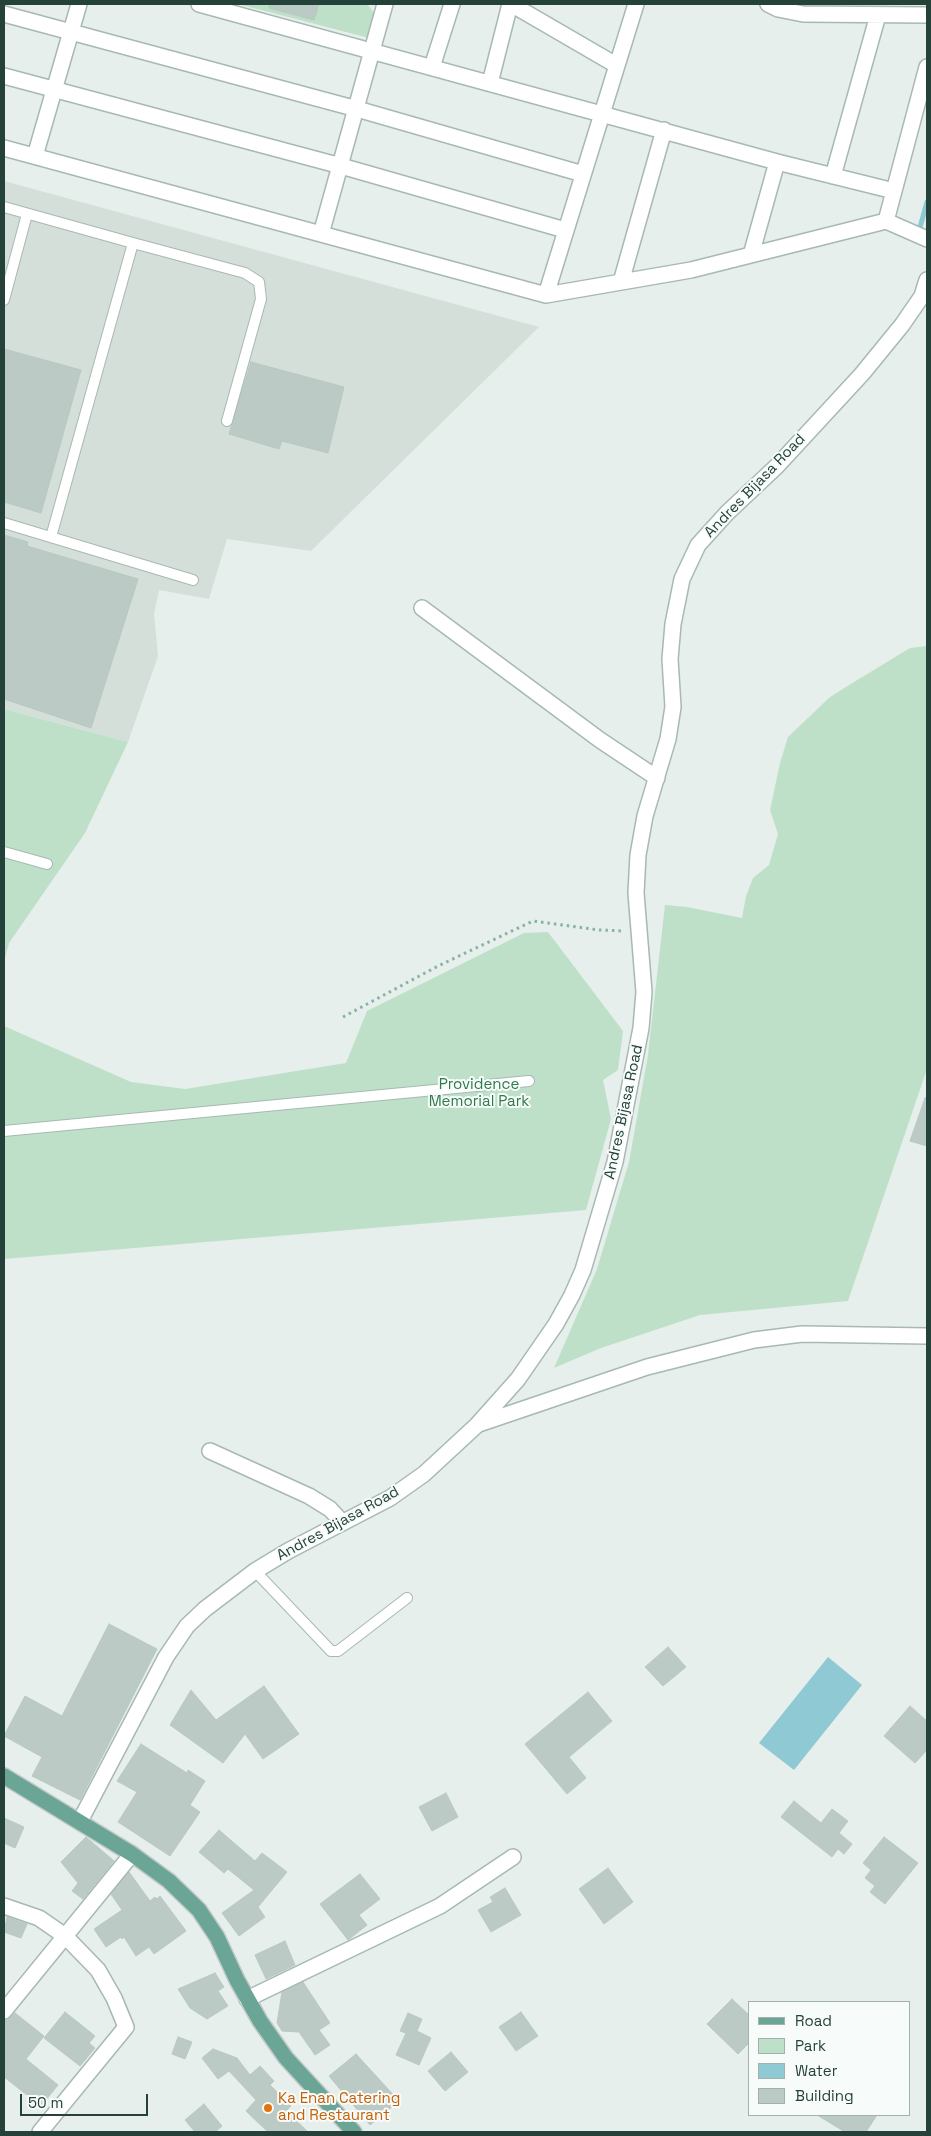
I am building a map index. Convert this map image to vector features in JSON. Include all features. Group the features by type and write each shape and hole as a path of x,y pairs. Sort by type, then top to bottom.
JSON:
{"main road":[{"path":"4,1776 132,1854 169,1881 198,1910 217,1937 260,2021 286,2058 354,2132"}],"street":[{"path":"35,156 78,4"},
{"path":"199,4 222,7 373,51 776,162 894,191"},
{"path":"432,67 452,4"},
{"path":"490,83 510,4 616,65"},
{"path":"546,295 636,4"},
{"path":"768,4 778,9 803,14 927,16"},
{"path":"321,234 373,51 382,6"},
{"path":"4,14 357,109 583,174"},
{"path":"833,176 878,15"},
{"path":"886,222 927,67"},
{"path":"4,76 340,166 566,230"},
{"path":"621,282 664,130"},
{"path":"4,148 546,295 691,270 886,222 927,239"},
{"path":"751,255 776,162"},
{"name":"Andres Bijasa Road","path":"80,1821 175,1641 204,1609 255,1571 288,1550 390,1498 417,1479 477,1425 518,1379 556,1324 583,1270 615,1162 641,1028 644,992 636,893 638,855 645,816 668,739 673,707 670,659 672,624 682,579 698,545 727,513 777,466 862,374 922,296 927,280"},
{"path":"422,608 600,740 657,778"},
{"path":"477,1425 647,1367 754,1340 802,1334 927,1336"},
{"path":"210,1452 309,1496 330,1509 342,1522"},
{"path":"4,2011 132,1854"},
{"path":"247,1998 440,1906 513,1857"},
{"path":"4,1906 39,1918 65,1936 98,1970 114,1998 126,2027 40,2132"}],"lane":[{"path":"4,207 245,273 259,282 261,299 227,421"},
{"path":"4,300 27,214"},
{"path":"51,537 133,243"},
{"path":"4,523 193,580"},
{"path":"4,852 47,864"},
{"path":"4,1131 529,1081"},
{"path":"255,1571 331,1651 338,1651 406,1598"}],"path":[{"path":"343,1017 438,966 533,921 599,930 640,931"}],"shaded area":[{"path":"4,181 539,327 311,551 227,539 209,599 159,590 154,614 158,656 128,742 4,709"}],"green space":[{"path":"238,4 367,4 375,14 369,38"},
{"path":"927,646 927,1069 848,1301 700,1315 601,1348 554,1368 597,1269 629,1162 648,1055 665,905 687,907 742,918 746,896 753,878 769,865 778,834 770,810 780,763 788,737 830,697 910,648"},
{"path":"4,709 128,742 85,833 9,943 4,962"},
{"name":"Providence Memorial Park","path":"548,932 623,1031 618,1070 603,1080 611,1119 586,1210 4,1259 4,1026 131,1082 185,1089 346,1063 367,1011 524,933"}],"water":[{"path":"828,1657 862,1685 794,1770 759,1743"}],"building":[{"path":"270,4 319,4 314,20 269,8"},
{"path":"4,349 81,370 41,513 4,502"},
{"path":"251,362 344,387 328,453 282,441 279,449 229,434"},
{"path":"4,535 28,542 27,546 138,579 91,728 4,699"},
{"path":"925,1098 927,1098 927,1146 910,1141"},
{"path":"109,1624 157,1649 80,1800 32,1776 42,1757 4,1736 25,1696 62,1716"},
{"path":"668,1647 686,1667 663,1686 645,1667"},
{"path":"264,1686 299,1734 263,1759 245,1734 223,1763 170,1725 191,1690 216,1720"},
{"path":"588,1692 612,1721 569,1757 586,1778 567,1794 525,1744"},
{"path":"910,1706 927,1721 927,1750 915,1763 884,1736"},
{"path":"141,1744 187,1773 188,1770 205,1781 190,1805 200,1812 170,1856 118,1822 137,1792 117,1781"},
{"path":"446,1793 458,1817 432,1831 419,1807"},
{"path":"794,1801 821,1823 832,1809 848,1821 839,1833 852,1844 844,1854 838,1849 832,1857 781,1817"},
{"path":"4,1818 24,1827 15,1848 4,1843"},
{"path":"219,1830 255,1861 262,1853 287,1872 258,1907 265,1917 239,1936 222,1913 254,1890 228,1869 224,1873 199,1852"},
{"path":"86,1837 114,1861 83,1899 72,1891 78,1883 61,1862"},
{"path":"884,1837 918,1863 885,1904 870,1892 875,1886 865,1878 871,1870 863,1863"},
{"path":"608,1868 633,1902 604,1924 579,1889"},
{"path":"129,1872 150,1901 160,1896 186,1931 154,1954 149,1947 136,1956 124,1937 106,1947 94,1929 122,1910 111,1894"},
{"path":"360,1874 380,1899 359,1915 367,1925 348,1940 320,1904"},
{"path":"505,1888 521,1915 491,1932 478,1910 493,1902 490,1897"},
{"path":"7,1917 27,1924 21,1938 4,1932"},
{"path":"285,1941 295,1965 266,1979 255,1955"},
{"path":"215,1973 224,1987 218,1991 228,2006 207,2019 190,2008 178,1989"},
{"path":"303,1982 330,2023 319,2030 330,2045 315,2055 299,2032 282,2031 277,2023 282,1992"},
{"path":"732,1999 748,2014 748,2044 738,2054 707,2024"},
{"path":"65,2012 95,2036 89,2043 95,2048 80,2066 44,2038"},
{"path":"521,2012 538,2036 516,2051 499,2027"},
{"path":"15,2013 44,2036 26,2059 58,2085 41,2106 4,2077 4,2020 8,2020"},
{"path":"408,2013 422,2019 417,2031 431,2038 419,2065 396,2055 406,2033 400,2031"},
{"path":"178,2037 192,2042 185,2059 172,2054"},
{"path":"213,2049 237,2058 250,2075 260,2066 274,2081 270,2085 291,2106 286,2111 308,2132 268,2132 246,2111 256,2100 229,2071 218,2079 202,2058"},
{"path":"451,2052 468,2072 445,2091 428,2071"},
{"path":"356,2054 399,2101 370,2125 329,2076"},
{"path":"204,2104 222,2126 215,2132 195,2132 185,2120"},
{"path":"819,2116 876,2116 866,2132 845,2132"}],"waterway":[{"path":"919,231 927,202"}],"place":[{"name":"Ka Enan Catering and Restaurant","path":"268,2108"}]}
